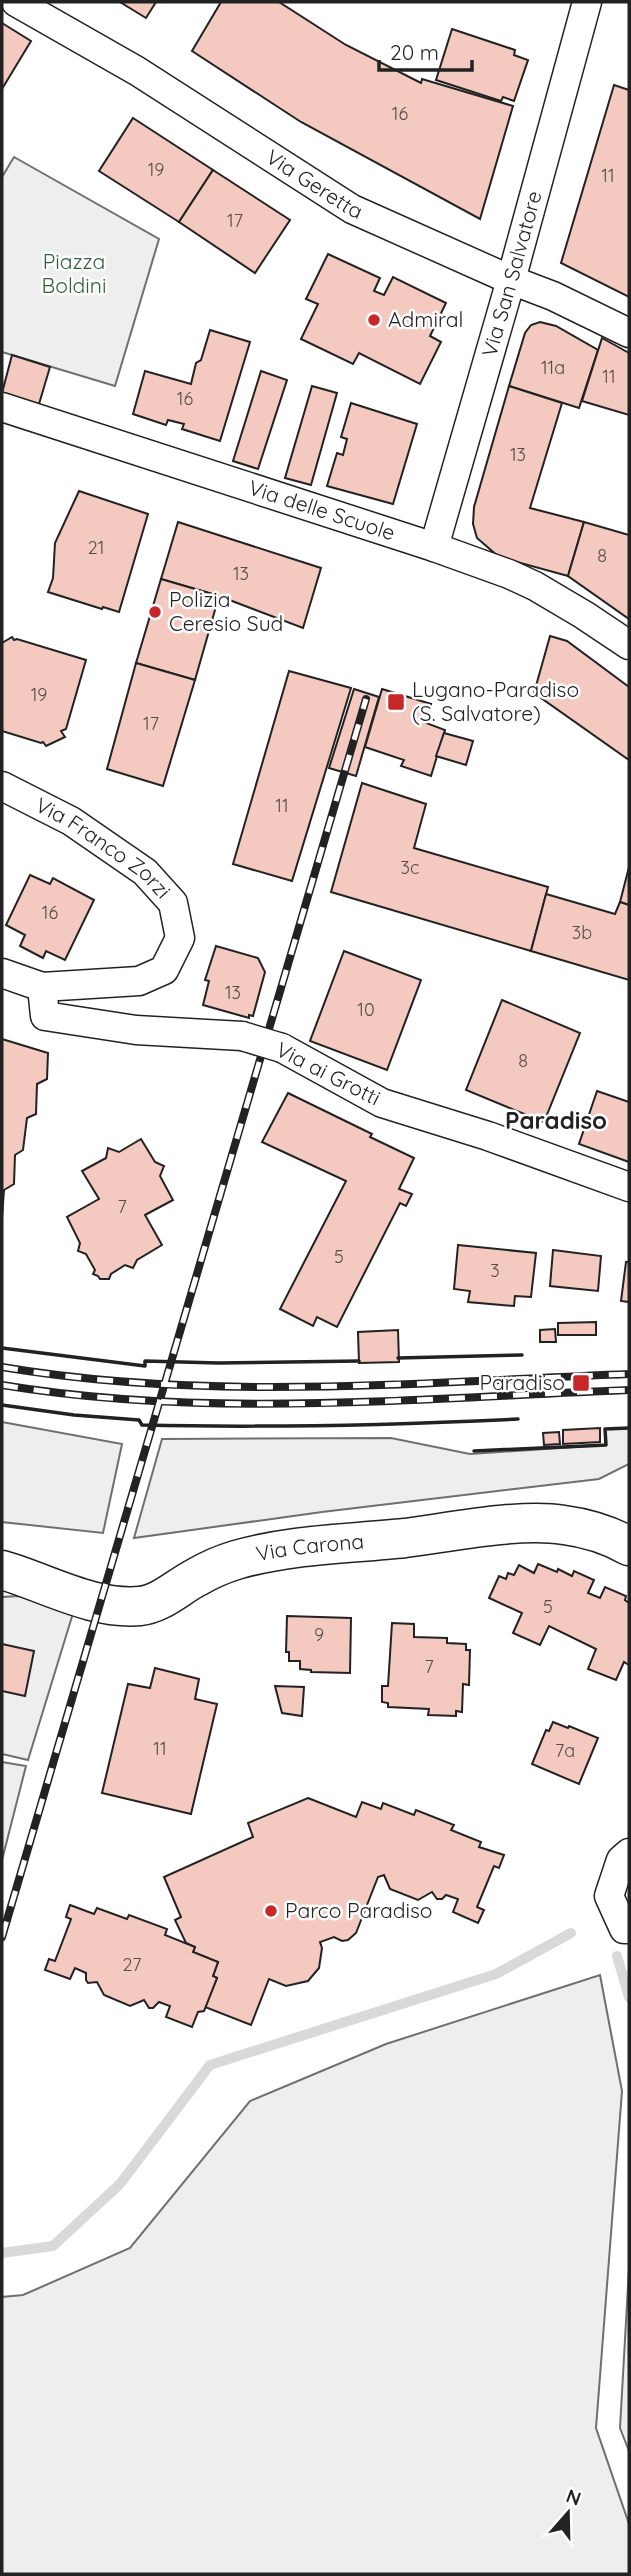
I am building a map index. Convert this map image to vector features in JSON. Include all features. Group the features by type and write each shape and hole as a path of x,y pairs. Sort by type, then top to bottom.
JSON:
{"street":[{"name":"Via Geretta","path":"16,2 137,71 352,209 553,296 629,333"},
{"name":"Via San Salvatore","path":"434,547 587,2"},
{"name":"Via delle Scuole","path":"2,407 434,547 535,586 629,645"},
{"name":"Via Franco Zorzi","path":"2,786 71,821 145,872 173,903 180,938 164,970 139,982 42,988 2,973"},
{"name":"Via ai Grotti","path":"42,988 45,1016 136,1030 242,1036 282,1048 383,1102 629,1187"},
{"name":"Via Carona","path":"2,1570 92,1601 120,1606 143,1606 160,1600 197,1577 233,1561 279,1549 536,1523 564,1524 629,1546"},
{"path":"629,1853 621,1860 609,1896 624,1929 629,1929"}],"green space":[{"name":"Piazza Boldini","path":"14,157 159,239 115,386 2,352 2,177"},
{"path":"2,1422 122,1444 103,1533 2,1522"},
{"path":"629,1428 629,1464 599,1479 322,1512 134,1538 162,1439 391,1438 470,1454 605,1445 605,1429"},
{"path":"19,1596 74,1610 28,1760 2,1754 2,1597"},
{"path":"2,1762 26,1766 2,1860"},
{"path":"600,1975 622,2091 596,2428 629,2524 629,2574 2,2574 2,2297 23,2295 130,2248 250,2101 386,2044"},
{"path":"629,2268 629,2451 620,2428"}],"building":[{"path":"120,2 156,2 146,18"},
{"path":"221,2 279,2 346,45 421,83 422,79 513,106 480,219 301,122 192,51"},
{"path":"2,23 31,41 2,89"},
{"path":"452,29 515,50 514,55 528,60 514,101 503,97 501,101 436,80"},
{"path":"614,85 629,90 629,297 561,263"},
{"path":"133,118 213,170 179,222 99,171"},
{"path":"213,170 290,220 255,273 179,222"},
{"name":"Admiral","path":"328,254 380,278 374,291 384,295 393,277 446,303 430,336 441,342 420,384 359,353 353,364 301,339 318,304 306,299"},
{"path":"540,322 556,326 598,350 579,408 509,386 525,333 531,325"},
{"path":"210,330 250,342 220,441 182,429 184,424 168,420 166,425 133,414 145,371 191,384 196,363 201,360"},
{"path":"602,338 629,353 629,415 582,401"},
{"path":"12,355 50,367 39,404 2,393"},
{"path":"261,371 287,380 258,469 233,461"},
{"path":"312,386 337,393 311,485 285,478"},
{"path":"509,386 562,403 530,508 584,522 568,576 499,557 477,538 473,524 474,507"},
{"path":"351,403 417,424 393,504 327,486 337,453 343,455 347,439 341,437"},
{"path":"79,491 148,514 119,612 48,592 53,578 55,543"},
{"path":"178,522 321,568 303,628 219,596 161,579"},
{"path":"584,522 629,535 629,619 568,576"},
{"path":"161,579 219,596 195,680 136,663"},
{"path":"550,636 567,641 629,687 629,760 534,693"},
{"path":"12,637 14,640 86,660 66,729 61,731 65,737 46,746 43,742 2,731 2,643"},
{"path":"136,663 195,680 163,786 107,769"},
{"path":"289,671 351,688 292,881 233,864"},
{"path":"354,689 379,697 356,776 329,768"},
{"path":"382,689 431,704 426,723 445,730 431,776 401,766 404,760 365,747"},
{"path":"444,733 473,741 466,765 436,756"},
{"path":"362,783 426,804 414,848 548,887 531,951 331,892"},
{"path":"629,867 629,905 620,902"},
{"path":"30,875 50,884 53,878 94,900 65,960 46,951 43,958 20,946 25,935 6,925"},
{"path":"546,894 615,914 620,902 629,905 629,980 531,951"},
{"path":"216,946 258,958 265,972 253,1016 249,1015 249,1018 203,1005 209,981 205,980"},
{"path":"344,951 421,980 387,1070 310,1041"},
{"path":"502,1000 580,1033 544,1122 466,1090"},
{"path":"2,1039 48,1053 47,1079 37,1084 36,1114 27,1118 23,1150 15,1155 14,1184 4,1190 2,1218"},
{"path":"597,1091 629,1102 629,1162 579,1144"},
{"path":"288,1093 414,1158 399,1189 412,1194 406,1206 400,1203 337,1327 317,1317 313,1326 280,1309 346,1181 262,1142"},
{"path":"141,1139 155,1162 164,1166 160,1176 173,1200 145,1215 162,1245 137,1260 133,1268 125,1265 111,1274 109,1279 100,1279 93,1274 95,1270 86,1254 78,1251 80,1243 67,1217 99,1199 82,1171 106,1158 108,1148 119,1152"},
{"path":"458,1245 536,1253 531,1297 515,1296 514,1306 468,1302 470,1291 454,1289"},
{"path":"553,1250 601,1256 598,1291 550,1286"},
{"path":"626,1262 629,1262 629,1302 621,1301"},
{"path":"596,1322 596,1335 558,1335 558,1323"},
{"path":"555,1329 556,1342 540,1342 540,1330"},
{"path":"398,1330 399,1362 359,1363 358,1332"},
{"path":"600,1428 600,1442 563,1444 563,1430"},
{"path":"559,1432 560,1444 544,1445 543,1433"},
{"path":"538,1564 572,1576 574,1571 594,1580 588,1593 600,1598 605,1587 626,1596 625,1600 629,1603 629,1665 624,1662 616,1680 588,1669 596,1649 549,1626 540,1645 513,1633 522,1613 489,1598 499,1576 506,1579 508,1573 514,1575 519,1565 534,1573"},
{"path":"287,1616 351,1618 350,1673 311,1672 300,1669 300,1661 289,1661 289,1652 286,1652"},
{"path":"392,1623 414,1624 414,1637 447,1638 447,1643 466,1644 466,1650 470,1650 469,1685 463,1684 462,1712 456,1711 456,1716 428,1715 429,1709 388,1707 388,1703 382,1702 382,1686 388,1686"},
{"path":"2,1644 34,1651 25,1696 2,1691"},
{"path":"155,1668 199,1679 195,1699 217,1704 191,1814 102,1793 128,1684 150,1688"},
{"path":"275,1686 304,1687 302,1716 282,1713"},
{"path":"553,1722 598,1738 579,1784 532,1764 546,1730 549,1731"},
{"name":"Parco Paradiso","path":"308,1798 356,1817 362,1802 381,1809 383,1803 414,1815 416,1810 454,1825 451,1830 481,1842 479,1847 504,1855 499,1868 494,1866 477,1907 484,1910 478,1923 453,1912 458,1899 446,1895 437,1899 432,1892 418,1900 390,1889 384,1875 378,1877 356,1933 348,1940 342,1941 334,1937 320,1942 322,1948 319,1968 308,1981 286,1986 269,1979 251,2025 205,2007 217,1978 213,1976 218,1962 193,1952 195,1947 186,1943 175,1920 181,1917 164,1877 253,1837 248,1823"},
{"path":"70,1905 94,1914 97,1908 127,1919 129,1915 167,1929 165,1935 195,1947 193,1952 218,1962 213,1976 217,1978 204,2011 198,2012 192,2027 166,2017 170,2006 159,2002 153,2008 149,2008 144,2000 130,2006 104,1995 97,1982 88,1983 86,1973 75,1968 70,1979 45,1970 49,1959 55,1961 71,1919 66,1917"}],"waterway":[{"path":"2,2253 53,2246 120,2184 210,2065 496,1974 571,1933"},
{"path":"617,1956 629,1997"}],"railway":[{"path":"2,1937 366,699"},
{"path":"2,1367 80,1378 237,1387 394,1385 629,1374"},
{"path":"2,1385 80,1395 237,1404 394,1401 629,1390"}],"wall":[{"path":"2,1348 145,1366 145,1361 359,1361"},
{"path":"398,1358 522,1355"},
{"path":"2,1405 74,1415 139,1420 142,1425 330,1425 518,1419"},
{"path":"474,1451 606,1445 605,1429 629,1428"}],"place":[{"name":"Admiral","path":"374,320"},
{"name":"Polizia Ceresio Sud","path":"155,612"},
{"name":"Lugano-Paradiso (S. Salvatore)","path":"396,702"},
{"name":"Paradiso","path":"581,1383"},
{"name":"Parco Paradiso","path":"271,1911"}],"district":[{"name":"Paradiso","path":"556,1121"}]}
